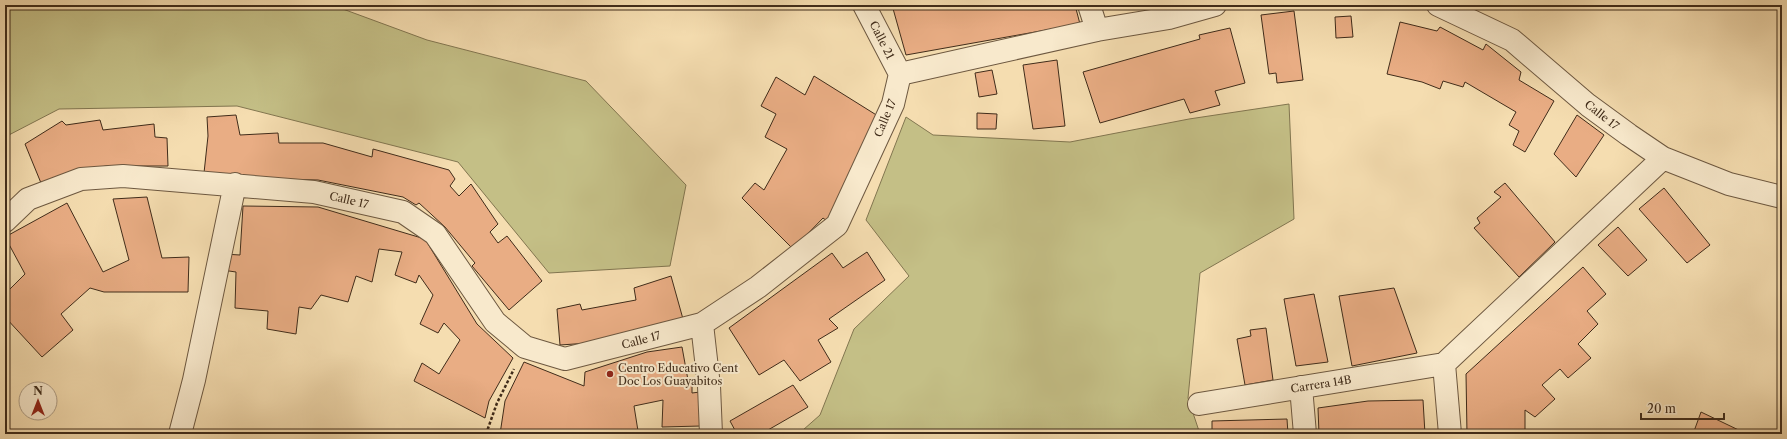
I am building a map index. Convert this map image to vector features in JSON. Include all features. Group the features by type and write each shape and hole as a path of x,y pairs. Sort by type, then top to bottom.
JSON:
{"street":[{"name":"Calle 21","path":"864,5 900,74"},
{"path":"1089,5 1097,30"},
{"path":"900,74 1097,30 1167,12 1215,5"},
{"name":"Calle 17","path":"1438,5 1512,40 1588,105 1663,158 1729,184 1782,197"},
{"name":"Calle 17","path":"5,221 28,198 81,179 124,176 235,184 314,192 403,212 435,234 495,322 525,347 565,359 702,324 758,287 837,225 893,104 900,74"},
{"path":"1450,434 1444,364 1663,158"},
{"path":"180,434 194,380 235,184"},
{"path":"702,324 710,386 712,434"},
{"name":"Carrera 14B","path":"1199,404 1444,364"},
{"path":"1302,387 1305,434"}],"path":[{"path":"486,434 496,403 525,347"}],"shaded area":[{"path":"5,5 332,5 427,40 586,81 686,185 670,266 549,273 458,162 237,106 59,109 5,137"},
{"path":"1289,104 1294,219 1200,273 1188,398 1200,434 807,434 803,430 820,415 854,329 909,276 866,220 906,117 933,135 1070,142 1189,119"}],"building":[{"path":"892,5 1075,5 1080,24 906,55"},
{"path":"1294,11 1303,80 1277,83 1276,73 1269,74 1261,15"},
{"path":"1351,16 1353,37 1336,38 1335,17"},
{"path":"1400,22 1437,31 1440,27 1483,50 1486,44 1521,72 1519,80 1554,101 1525,152 1513,145 1519,131 1509,125 1516,112 1465,82 1463,87 1443,81 1440,89 1422,82 1387,74"},
{"path":"1230,28 1245,83 1215,91 1220,105 1190,113 1184,99 1100,123 1083,72 1200,39 1199,35"},
{"path":"1057,60 1065,126 1033,129 1023,65"},
{"path":"992,70 997,94 979,97 975,73"},
{"path":"814,76 878,116 827,221 823,218 793,249 742,198 755,183 764,190 787,149 765,137 776,114 761,106 776,77 805,95"},
{"path":"977,113 997,114 996,129 977,129"},
{"path":"236,115 240,135 278,133 279,143 323,143 372,157 373,149 449,170 455,179 450,186 459,196 471,184 498,224 490,232 498,243 507,236 542,281 509,310 472,266 475,263 445,227 419,203 416,205 403,197 318,180 235,178 204,173 208,136 207,117"},
{"path":"1577,115 1604,135 1576,177 1554,154"},
{"path":"100,120 103,130 154,124 155,137 167,138 168,166 107,166 78,170 41,183 25,144 62,121 66,125"},
{"path":"1505,183 1555,242 1519,277 1474,228 1480,223 1477,218 1501,197 1494,192"},
{"path":"1664,188 1710,245 1687,263 1639,209"},
{"path":"147,197 162,258 189,257 188,292 104,292 90,288 61,314 73,330 42,357 5,317 5,294 25,274 5,237 67,203 103,272 129,260 113,199"},
{"path":"243,206 318,207 425,239 477,324 513,358 489,401 485,418 414,381 422,363 439,374 460,340 444,323 438,333 420,324 433,295 419,275 416,283 395,275 402,252 379,249 372,282 356,276 348,302 321,295 311,309 299,307 296,334 267,329 268,311 235,308 236,272 222,270 224,254 240,255"},
{"path":"1618,227 1647,260 1628,276 1598,245"},
{"path":"867,252 885,280 829,319 838,328 818,340 831,362 800,381 784,360 759,375 729,328 832,253 843,268"},
{"path":"1583,267 1606,294 1587,311 1598,324 1578,344 1591,358 1568,378 1560,369 1542,385 1555,399 1535,417 1525,410 1525,434 1467,434 1466,374"},
{"path":"671,276 683,319 589,343 560,345 557,309 580,304 582,310 636,300 634,288"},
{"path":"1394,288 1417,353 1352,366 1339,296"},
{"path":"1314,294 1328,362 1296,366 1284,299"},
{"path":"1266,328 1273,380 1245,385 1237,339 1251,336 1250,330"},
{"path":"682,347 688,380 692,380 692,393 700,392 701,426 662,427 663,400 634,406 638,431 650,434 500,434 505,401 524,362 584,386 585,372 647,352"},
{"path":"793,385 808,407 761,434 737,434 730,421"},
{"path":"1423,400 1425,434 1319,434 1318,408 1368,401"},
{"path":"1701,412 1747,434 1693,434"},
{"path":"1287,419 1288,434 1212,434 1212,421"}],"place":[{"name":"Centro Educativo Cent Doc Los Guayabitos","path":"610,374"}]}
